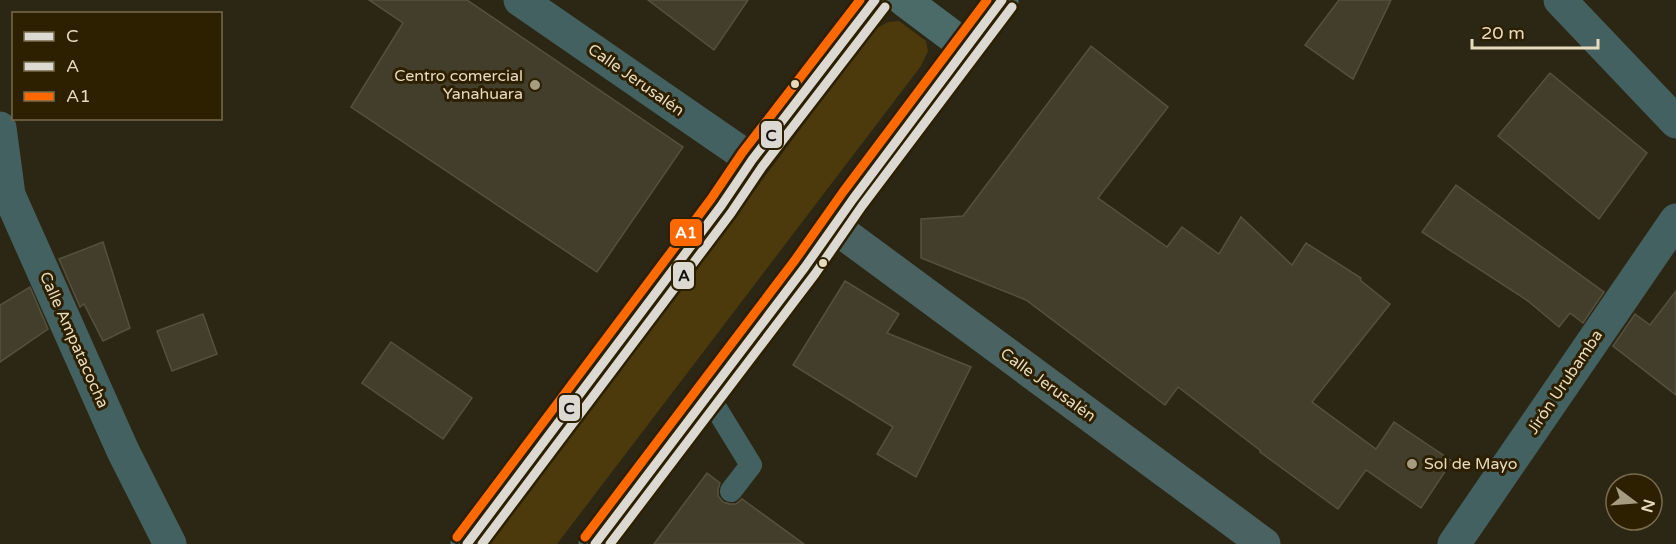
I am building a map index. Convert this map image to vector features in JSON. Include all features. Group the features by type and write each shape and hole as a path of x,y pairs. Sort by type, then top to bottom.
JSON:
{"main road":[{"path":"467,544 721,206 752,160 875,0"},
{"path":"904,0 968,48"},
{"path":"595,544 805,267 832,225 968,48 1002,0"}],"street":[{"name":"Calle Jerusalén","path":"520,0 752,160"},
{"path":"1560,0 1676,122"},
{"name":"Calle Ampatacocha","path":"0,129 9,195 123,451 170,544"},
{"name":"Jirón Urubamba","path":"1454,544 1676,220"},
{"name":"Calle Jerusalén","path":"832,225 1264,544"}],"lane":[{"path":"708,395 751,465 731,491"}],"shaded area":[{"path":"899,21 926,41 928,51 921,66 557,544 490,544 875,29 888,22"}],"building":[{"path":"369,0 467,0 683,147 597,272 351,107 403,23"},
{"path":"648,0 748,0 714,50"},
{"path":"1339,0 1391,0 1353,79 1305,45"},
{"path":"1091,46 1168,107 1098,198 1167,247 1182,227 1219,254 1241,217 1292,265 1306,243 1361,278 1360,280 1390,304 1312,402 1376,449 1394,422 1452,461 1421,508 1366,470 1338,509 1260,452 1178,387 1165,405 1026,300 921,258 921,219 963,216"},
{"path":"1550,73 1647,153 1599,219 1498,136"},
{"path":"1456,185 1604,292 1583,323 1570,313 1559,327 1528,301 1422,232"},
{"path":"103,242 130,328 103,341 84,304 80,307 59,259"},
{"path":"845,281 899,314 887,333 971,367 916,477 877,454 893,427 793,365"},
{"path":"30,287 48,329 0,362 0,305"},
{"path":"1676,291 1676,395 1613,346 1635,314 1650,325"},
{"path":"203,314 217,354 172,371 157,331"},
{"path":"391,342 472,398 443,439 362,383"},
{"path":"707,473 720,483 718,496 723,502 736,504 742,499 804,544 654,544"}],"transit line":[{"name":"A1","path":"457,537 711,199 742,153 860,0"},
{"name":"C","path":"467,544 721,206 752,160 875,0"},
{"name":"A1","path":"585,537 795,260 987,0"},
{"name":"C","path":"595,544 805,267 1002,0"},
{"name":"A","path":"482,544 731,213 762,167 885,7"},
{"name":"A","path":"610,544 815,274 862,206 1012,7"}],"place":[{"name":"Centro comercial Yanahuara","path":"535,85"},
{"name":"Sol de Mayo","path":"1412,464"}]}
